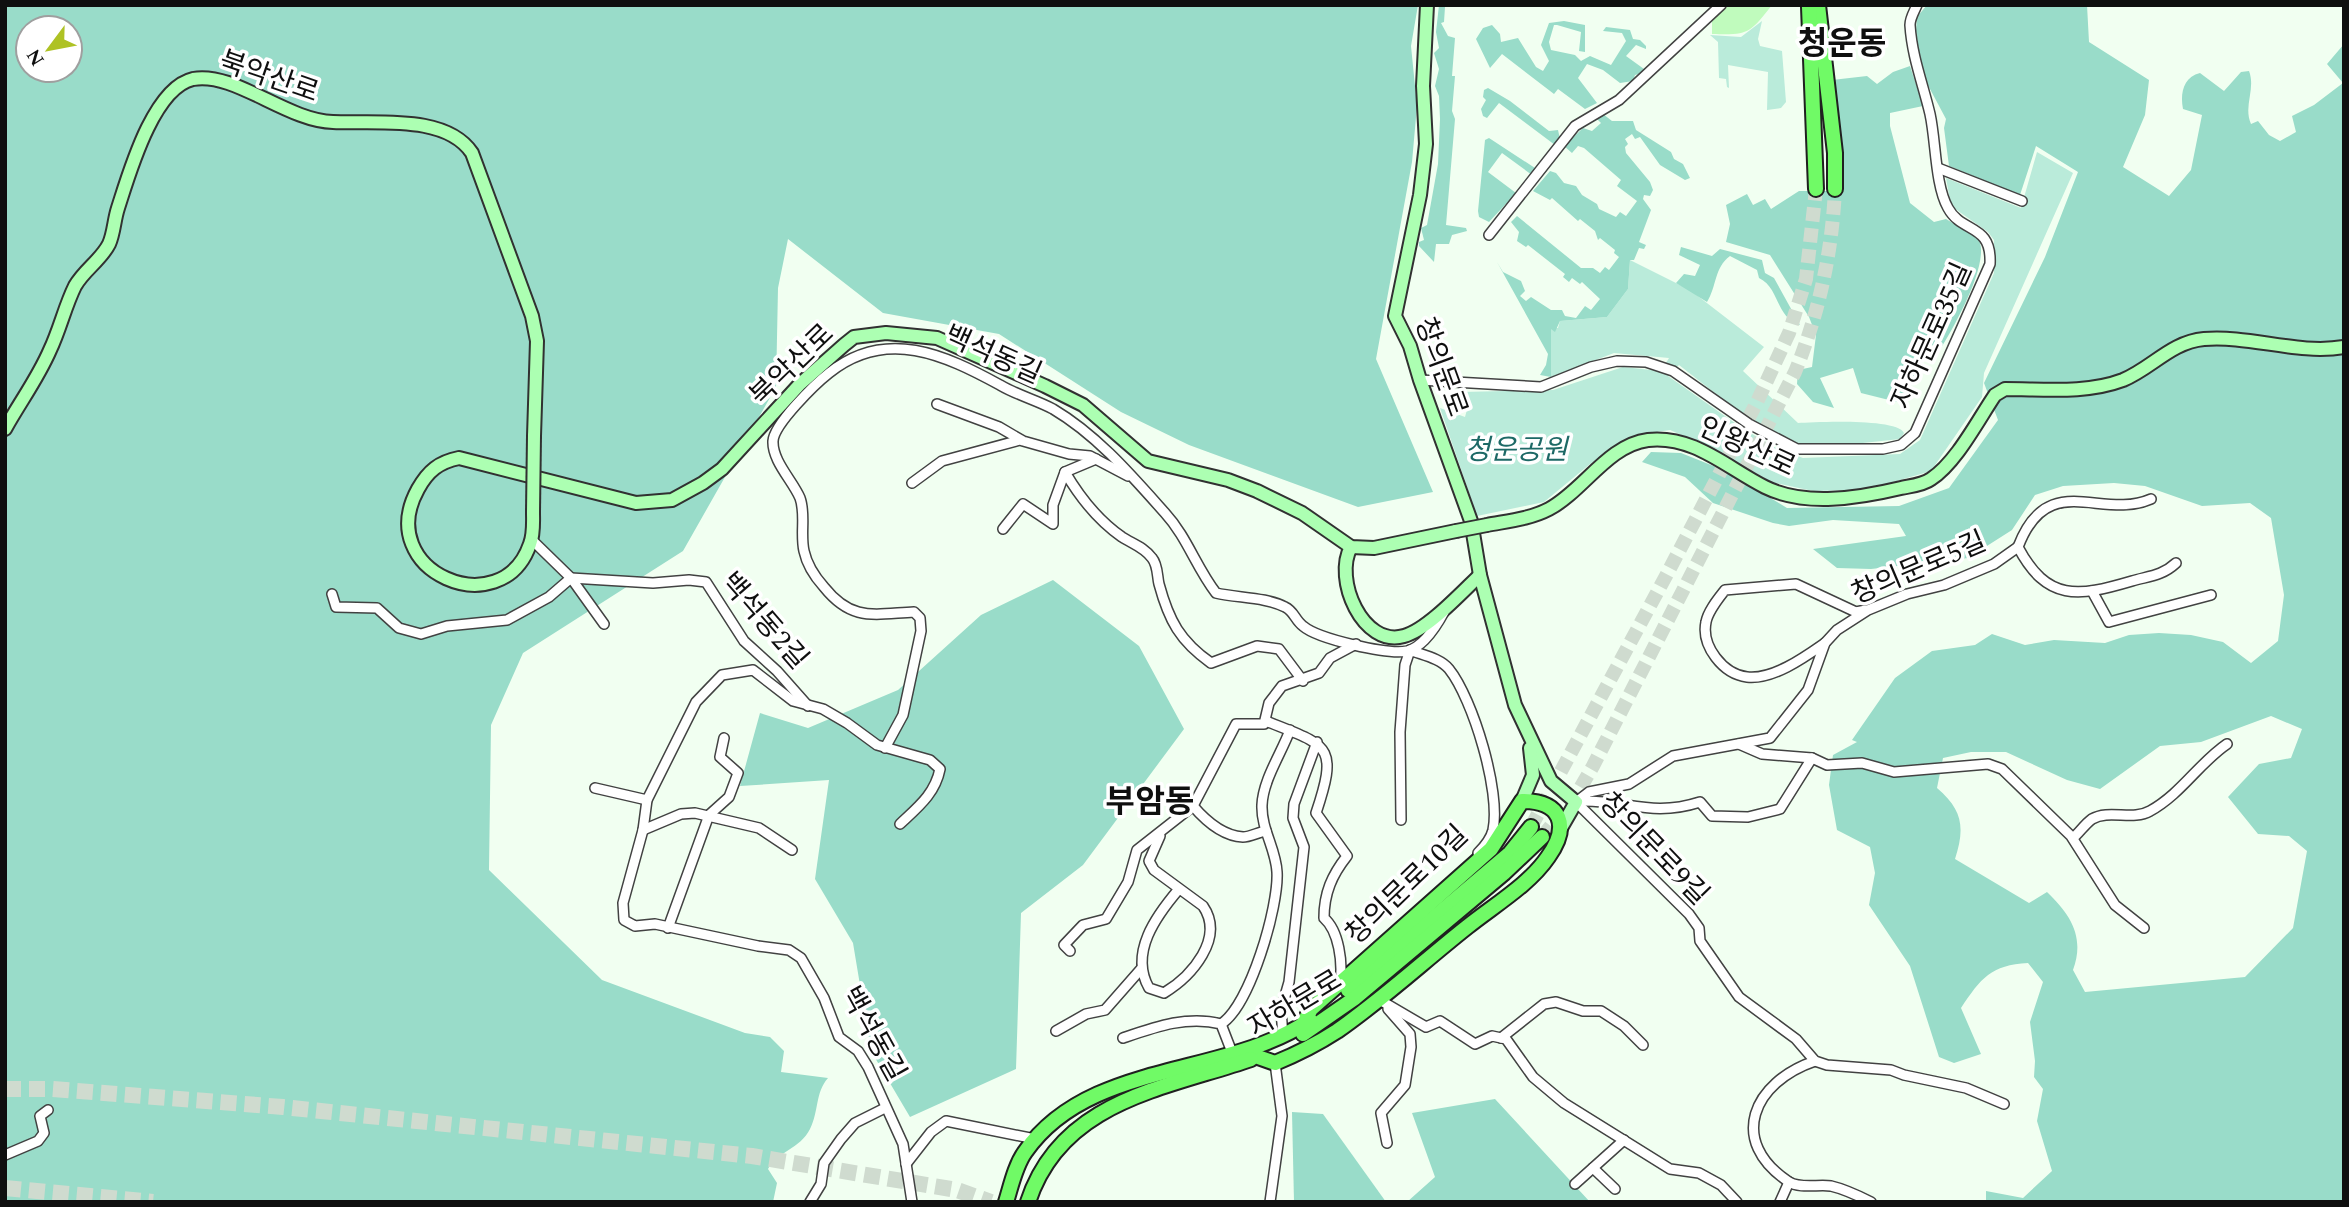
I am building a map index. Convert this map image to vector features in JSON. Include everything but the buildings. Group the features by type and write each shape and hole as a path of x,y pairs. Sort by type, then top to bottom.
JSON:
{"main road":[{"path":"1809,5 1816,189"},
{"path":"1818,5 1835,153 1835,189"},
{"path":"1258,1057 1275,1063 1338,1030 1380,1001 1549,856 1560,828 1554,809 1545,804 1522,802 1492,849 1311,1009 1304,1024"},
{"name":"자하문로","path":"1006,1202 1023,1154 1035,1139 1064,1116 1109,1090 1177,1067 1233,1055 1283,1036 1304,1024 1537,832 1504,873 1355,998 1288,1043 1258,1057 1157,1089 1102,1112 1076,1128 1048,1157 1028,1202"}],"street":[{"name":"창의문로","path":"1427,5 1423,86 1426,144 1420,195 1395,316 1414,356 1420,380 1471,521 1480,575 1515,705 1551,781 1576,802"},
{"path":"1489,235 1575,126 1619,100 1721,5"},
{"name":"자하문로35길","path":"1420,380 1541,387 1591,367 1617,361 1646,362 1673,371 1749,424 1797,450 1883,449 1901,445 1915,433 1990,264 1989,248 1980,232 1948,209 1938,168 1930,114 1915,66 1909,21 1917,5"},
{"name":"북악산로","path":"5,429 51,349 76,285 110,242 117,210 156,112 178,86 206,78 231,85 310,119 430,126 450,132 463,141 472,153 532,316 537,341 534,436 533,512 532,540 519,562 500,577 473,585 443,580 423,562 411,542 410,511 413,498 434,467 459,458 636,503 671,500 722,469 800,384 854,337 887,333 937,338 1045,386 1083,405 1148,461 1163,467 1228,480 1257,491 1302,513 1351,547"},
{"path":"1938,168 2022,201"},
{"name":"인왕산로","path":"1351,547 1374,548 1527,518 1548,509 1604,464 1645,441 1660,439 1703,450 1765,486 1791,496 1867,497 1929,481 1943,469 1995,395 2005,389 2092,388 2125,379 2173,347 2203,339 2344,347"},
{"name":"백석동길","path":"885,748 903,715 921,631 920,618 914,612 856,613 839,605 814,576 804,550 801,500 776,456 773,442 775,432 794,407 826,375 848,358 867,352 929,352 1055,411 1089,436 1183,535 1202,574 1216,593 1283,605 1293,612 1302,626 1319,635 1385,651 1409,650"},
{"path":"937,404 999,427 1020,440 1096,459 1132,479"},
{"path":"912,483 942,461 1020,440"},
{"path":"1003,530 1023,504 1053,524 1053,505 1065,472 1096,459"},
{"path":"1065,472 1077,493 1111,528 1144,549 1155,561 1159,585 1177,634 1194,651 1211,663 1256,646 1279,649 1303,681"},
{"name":"창의문로5길","path":"1576,802 1589,792 1629,784 1673,756 1770,738 1784,724 1808,690 1825,643 1837,630 1868,610 1994,565 2018,547 2030,523 2060,502 2076,499 2134,506 2151,499"},
{"path":"532,540 571,578 604,624"},
{"path":"1351,547 1344,566 1348,596 1361,617 1382,635 1404,637 1414,632 1480,575"},
{"name":"창의문로5길","path":"2018,547 2032,573 2056,589 2068,593 2108,590 2164,574 2176,563"},
{"path":"331,594 336,607 377,608 399,628 421,634 447,626 507,620 549,597 571,578"},
{"name":"백석동2길","path":"571,578 653,583 689,580 706,582 744,641 777,671 809,707"},
{"path":"1825,643 1802,659 1764,675 1746,677 1725,668 1712,652 1705,635 1706,620 1725,590 1739,587 1796,584 1856,612 1868,610"},
{"path":"2092,591 2109,622 2211,596"},
{"path":"1401,820 1400,732 1405,665 1409,650 1435,629 1450,602"},
{"path":"1070,951 1064,944 1083,925 1105,919 1128,882 1137,850 1193,806 1236,724 1264,724 1269,704 1282,686 1303,681 1318,673 1330,658 1356,644"},
{"name":"창의문로10길","path":"1345,980 1365,955 1483,848 1493,831 1494,812 1485,753 1477,725 1448,669 1438,661 1409,650"},
{"name":"백석동길","path":"900,824 937,784 940,769 930,760 885,748 823,709 793,701 752,670 722,675 696,702 648,800 643,830 623,902 624,920 635,926 654,925 789,950 801,958 824,998 839,1037 858,1051 903,1144 912,1202"},
{"path":"1266,720 1317,742 1327,753 1329,773 1317,813 1347,856 1331,878 1324,918 1334,926 1345,980"},
{"path":"1123,1038 1177,1022 1208,1020 1221,1024 1233,1017 1245,995 1276,892 1278,871 1266,831 1262,803 1265,789 1290,730"},
{"path":"1522,802 1533,775 1531,737"},
{"path":"668,928 709,815 729,797 737,773 720,757 724,738"},
{"path":"1283,1036 1281,1010 1289,982 1304,847 1293,818 1294,804 1317,742"},
{"path":"1738,743 1762,754 1812,758 1827,765 1862,763 1894,772 1988,764 2002,769 2073,838 2115,905 2144,928"},
{"path":"2073,838 2093,819 2145,814 2154,809 2188,781 2208,757 2227,744"},
{"path":"1560,828 1576,802 1621,804 1646,810 1678,809 1700,802 1712,816 1748,817 1780,809 1812,758"},
{"path":"595,788 648,800"},
{"name":"창의문로9길","path":"1576,802 1689,914 1699,928 1700,941 1739,997 1796,1039 1815,1061"},
{"path":"1193,806 1203,818 1223,831 1244,837 1266,831"},
{"path":"643,830 681,814 709,815 759,828 792,850"},
{"path":"1168,823 1154,845 1149,861 1154,870 1203,906 1208,914 1209,943 1179,984 1164,993 1149,988 1141,969 1142,950 1147,936 1179,889"},
{"path":"1056,1031 1086,1014 1105,1010 1141,969"},
{"path":"1380,1001 1426,1027 1440,1021 1475,1044 1492,1036 1506,1039 1533,1077 1558,1098 1670,1169 1699,1173 1721,1185 1737,1202"},
{"path":"1380,1001 1410,1034 1411,1048 1405,1085 1381,1113 1387,1143"},
{"path":"1501,1038 1544,1004 1556,1002 1583,1011 1601,1011 1624,1026 1643,1045"},
{"path":"1221,1024 1233,1055"},
{"path":"1871,1202 1831,1186 1789,1182 1758,1154 1752,1129 1758,1104 1792,1069 1815,1061 1827,1065 1891,1069 1904,1075 1966,1088 2004,1104"},
{"path":"1270,1202 1282,1116 1275,1063"},
{"name":"백석동길","path":"810,1202 821,1184 824,1163 841,1139 855,1123 885,1108"},
{"path":"5,1155 38,1141 44,1133 40,1116 48,1110"},
{"path":"906,1164 931,1132 946,1121 1035,1139"},
{"path":"1575,1184 1624,1140"},
{"path":"1592,1168 1615,1189"},
{"path":"1780,1202 1789,1182"}],"green space":[{"path":"1762,21 1758,39 1760,46 1782,51 1786,102 1781,108 1767,110 1768,72 1728,65 1729,88 1727,87 1726,79 1719,78 1718,42 1710,35 1741,37"},
{"name":"청운공원","path":"2037,152 2073,173 1984,373 1982,397 1931,471 1866,490 1813,491 1771,482 1720,452 1670,430 1643,434 1616,448 1590,464 1544,502 1477,516 1440,408 1465,417 1468,406 1459,403 1461,392 1553,390 1623,367 1661,371 1669,358 1614,353 1551,377 1550,328 1558,328 1560,321 1607,317 1628,289 1630,260 1690,290 1764,347 1743,371 1798,423 1872,423 1898,428 1904,433 1900,439 1863,443 1802,444 1756,423 1679,365 1668,376 1742,428 1776,448 1803,458 1900,454 1920,440 1994,273 1994,240 1988,232 1951,206 1946,178 2021,208"}],"shaded area":[{"path":"5,5 1418,5 1411,46 1417,106 1412,162 1376,359 1433,492 1358,507 1189,445 1121,412 999,334 883,313 788,239 778,288 776,387 683,551 523,653 491,725 489,870 602,980 745,1033 770,1037 784,1051 781,1072 828,1078 821,1090 813,1122 806,1136 777,1158 768,1169 777,1183 773,1202 5,1202"},
{"path":"1439,5 1445,7 1444,22 1441,23 1448,36 1455,38 1452,111 1455,119 1446,225 1466,228 1467,231 1452,235 1449,244 1436,244 1434,262 1419,246 1419,242 1424,240 1421,228 1427,225 1438,164 1440,119 1439,96 1435,86 1439,69 1434,53 1439,48 1436,32"},
{"path":"1927,5 2087,5 2089,42 2149,80 2145,115 2123,167 2169,196 2191,170 2202,115 2183,109 2184,87 2190,78 2200,73 2224,91 2241,72 2249,71 2251,84 2248,111 2251,124 2258,121 2269,135 2280,141 2296,132 2292,116 2314,105 2343,83 2327,64 2344,44 2344,1202 1986,1202 1986,1191 2023,1198 2052,1171 2037,1121 2043,1089 2034,1077 2035,1061 2030,1022 2043,982 2028,963 2005,967 1988,975 1961,1008 1981,1054 1954,1063 1939,1057 1910,966 1869,905 1875,873 1870,847 1837,830 1829,785 1833,755 1857,742 1852,740 1895,678 1932,651 1975,645 1992,634 2025,645 2054,640 2105,643 2129,635 2159,633 2191,635 2223,642 2251,663 2278,641 2284,595 2271,518 2250,503 2202,506 2145,486 2114,483 2063,486 2035,495 2012,530 1968,558 1871,569 1837,568 1813,549 1906,536 1899,524 1833,520 1789,526 1773,523 1713,503 1685,477 1642,462 1651,452 1681,453 1726,471 1787,508 1899,506 1949,488 1998,420 1984,383 2045,257 2078,172 2036,146 2020,195 1949,166 1944,128 1946,119 1922,74 1916,31 1917,17","holes":["2271,716 2302,729 2291,758 2259,764 2228,797 2258,834 2289,836 2307,851 2293,928 2245,977 2085,992 2073,970 2077,947 2073,927 2056,901 2047,892 2029,903 1955,859 1960,838 1960,820 1952,804 1937,788 1943,758 1971,752 2006,752 2067,780 2100,789 2160,746 2201,742"]},
{"path":"1564,21 1585,25 1585,52 1579,51 1581,32 1557,25 1554,25 1549,42 1551,50 1575,55 1581,61 1590,56 1611,65 1626,41 1622,33 1603,31 1606,27 1630,30 1633,39 1640,40 1646,49 1636,45 1626,56 1644,69 1643,73 1635,75 1633,81 1620,83 1603,70 1587,64 1578,78 1597,103 1585,109 1558,89 1554,94 1502,54 1490,68 1476,39 1483,28 1492,25 1500,34 1501,42 1518,38 1536,67 1543,71 1549,61 1541,45 1549,23"},
{"path":"1910,66 1923,106 1890,113 1890,126 1910,203 1934,222 1946,219 1978,238 1981,248 1980,262 1970,293 1941,348 1922,342 1916,353 1924,360 1901,403 1861,393 1853,368 1820,378 1834,408 1813,402 1797,384 1798,370 1812,367 1816,335 1809,317 1770,255 1726,242 1730,224 1726,205 1747,194 1753,205 1765,199 1771,209 1799,191 1842,191 1832,80 1867,76 1877,84 1893,72"},
{"path":"1488,88 1549,131 1558,130 1560,139 1555,145 1499,103 1487,118 1483,116 1481,109 1486,100 1483,97 1484,90"},
{"path":"1603,114 1612,121 1633,121 1636,130 1671,152 1674,159 1683,164 1690,178 1685,180 1660,165 1640,137 1635,139 1632,134 1625,139 1628,144 1625,147 1626,153 1650,182 1653,190 1650,196 1644,195 1643,199 1651,210 1639,242 1646,245 1644,249 1639,248 1634,260 1630,260 1628,289 1607,317 1560,321 1555,332 1551,329 1551,377 1540,375 1548,354 1497,262 1503,272 1521,281 1525,291 1520,296 1526,301 1531,297 1551,310 1562,310 1565,316 1576,318 1585,306 1591,310 1600,299 1582,282 1580,284 1572,278 1569,282 1563,277 1565,274 1528,245 1526,247 1517,241 1519,232 1511,222 1517,216 1581,268 1593,268 1600,273 1605,267 1609,270 1619,257 1614,253 1615,250 1600,238 1598,240 1595,231 1580,219 1578,221 1552,198 1550,200 1533,191 1550,171 1556,173 1564,183 1576,186 1582,195 1597,204 1599,209 1616,217 1620,212 1626,216 1637,201 1617,186 1621,180 1584,148 1578,146 1572,153 1564,146 1583,128 1592,131 1601,123 1597,119"},
{"path":"1489,138 1535,168 1532,175 1502,153 1488,172 1516,193 1489,222 1479,217 1478,211 1485,140"},
{"path":"1681,247 1712,256 1720,249 1762,260 1765,273 1774,278 1800,325 1786,316 1771,288 1759,278 1757,270 1730,256 1718,272 1707,302 1676,283 1684,274 1695,276 1700,265 1679,255"},
{"path":"1053,580 1139,646 1184,729 1083,865 1021,913 1016,1069 910,1117 871,1051 853,943 815,879 829,780 740,786 760,713 808,728 898,690 981,615"},
{"path":"1495,1099 1590,1202 1407,1202 1435,1177 1412,1113"},
{"path":"1292,1112 1323,1114 1386,1202 1294,1202"}],"sand":[{"path":"1729,5 1772,5 1747,31 1712,34 1712,20"}],"tunnel":[{"path":"1531,827 1757,402 1789,333 1806,279 1816,189"},
{"path":"1542,837 1578,792 1593,766 1795,372 1811,328 1823,282 1835,189"},
{"path":"5,1089 53,1089 283,1107 752,1156 957,1190 991,1202"},
{"path":"5,1188 153,1202"}],"district":[{"name":"청운동","path":"1842,44"},
{"name":"부암동","path":"1150,802"}]}
